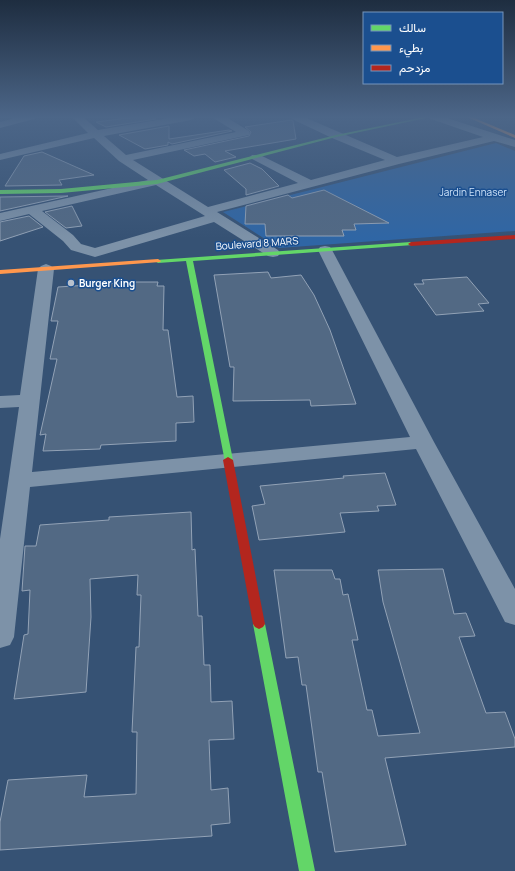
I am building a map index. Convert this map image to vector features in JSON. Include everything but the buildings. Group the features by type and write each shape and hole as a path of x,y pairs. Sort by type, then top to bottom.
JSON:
{"street":[{"path":"123,158 157,182 212,214 273,253"},
{"path":"0,217 157,182 253,158"},
{"path":"257,158 310,184"},
{"path":"388,158 396,161"},
{"path":"32,210 93,260 212,214 310,184 410,158"},
{"path":"0,192 61,191 157,182"},
{"name":"Boulevard 8 MARS","path":"0,272 46,268 93,260 189,259 515,237"},
{"path":"325,250 423,442 515,614"},
{"path":"189,259 307,871"},
{"path":"0,636 46,268"},
{"path":"0,402 29,400"},
{"path":"20,481 228,459 423,442"}],"green space":[{"name":"Jardin Ennaser","path":"438,158 515,158 515,231 279,248 223,212"}],"traffic: fast":[{"path":"0,192 61,191 157,182 252,158"},
{"path":"158,261 411,244"},
{"path":"189,259 228,460"},
{"path":"259,624 307,871"}],"traffic: slow":[{"path":"0,272 158,261"}],"traffic: jam":[{"path":"411,244 515,237"},
{"path":"228,460 259,624"}],"place":[{"name":"Burger King","path":"71,283"}]}
